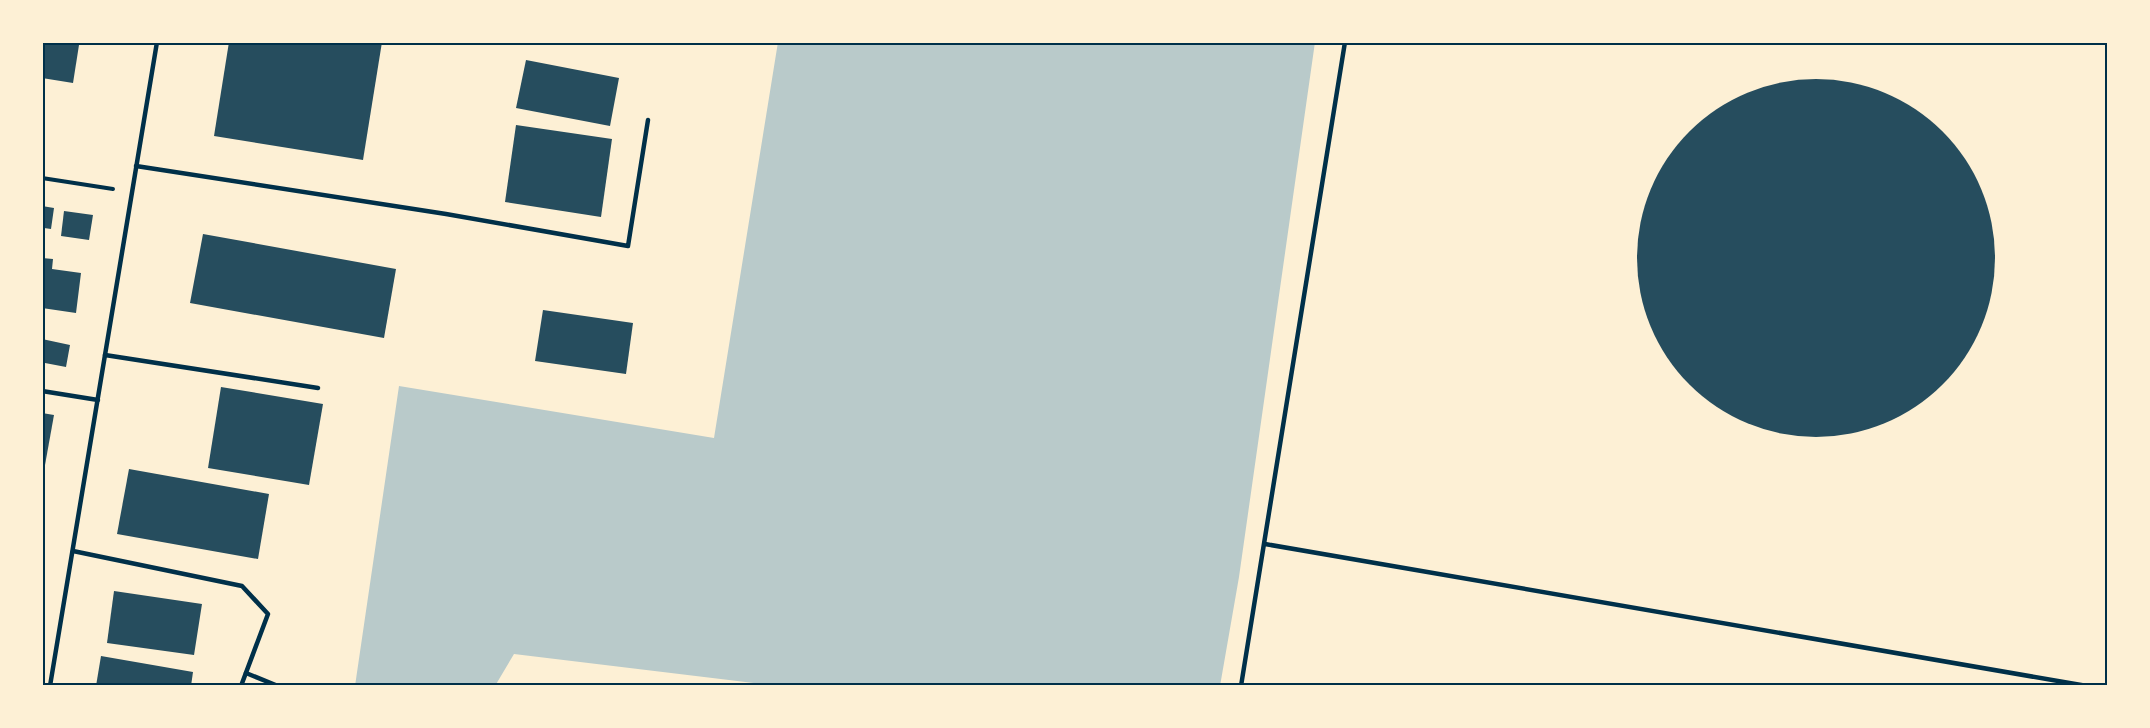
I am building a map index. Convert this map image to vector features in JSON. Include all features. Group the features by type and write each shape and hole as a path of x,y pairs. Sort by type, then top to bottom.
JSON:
{"lane":[{"path":"50,686 157,42"},
{"path":"1241,686 1346,42"},
{"path":"136,166 446,214 628,246 648,120"},
{"path":"105,355 318,388"},
{"path":"42,391 98,400"},
{"path":"1265,544 2087,686"},
{"path":"73,551 242,586 268,614 241,686"},
{"path":"246,673 278,686"}],"path":[{"path":"42,178 132,192"}],"shaded area":[{"path":"778,42 1315,42 1239,577 1220,686 779,686 514,654 495,686 355,686 399,386 714,438"}],"building":[{"path":"42,42 79,45 73,83 42,78"},
{"path":"229,42 382,42 363,160 214,136"},
{"path":"526,60 619,78 610,126 516,108"},
{"path":"1816,79 1851,82 1885,92 1916,109 1943,131 1965,158 1982,189 1992,223 1995,258 1992,293 1982,327 1965,358 1943,385 1916,407 1885,424 1851,434 1816,437 1781,434 1747,424 1716,407 1689,385 1667,358 1650,327 1640,293 1637,258 1640,223 1650,189 1667,158 1689,131 1716,109 1747,92 1781,82"},
{"path":"516,125 612,139 601,217 505,202"},
{"path":"42,206 54,208 51,229 44,228 43,233"},
{"path":"64,211 93,215 89,240 61,236"},
{"path":"203,234 396,269 384,338 190,303"},
{"path":"42,258 53,259 52,269 81,273 76,313 42,308"},
{"path":"543,310 633,323 626,374 535,361"},
{"path":"42,339 70,345 66,367 45,363 42,372"},
{"path":"221,387 323,404 309,485 208,468"},
{"path":"42,413 54,415 45,465 42,464"},
{"path":"129,469 269,494 258,559 117,534"},
{"path":"114,591 202,604 194,655 107,643"},
{"path":"101,656 193,672 191,686 96,686"}]}
